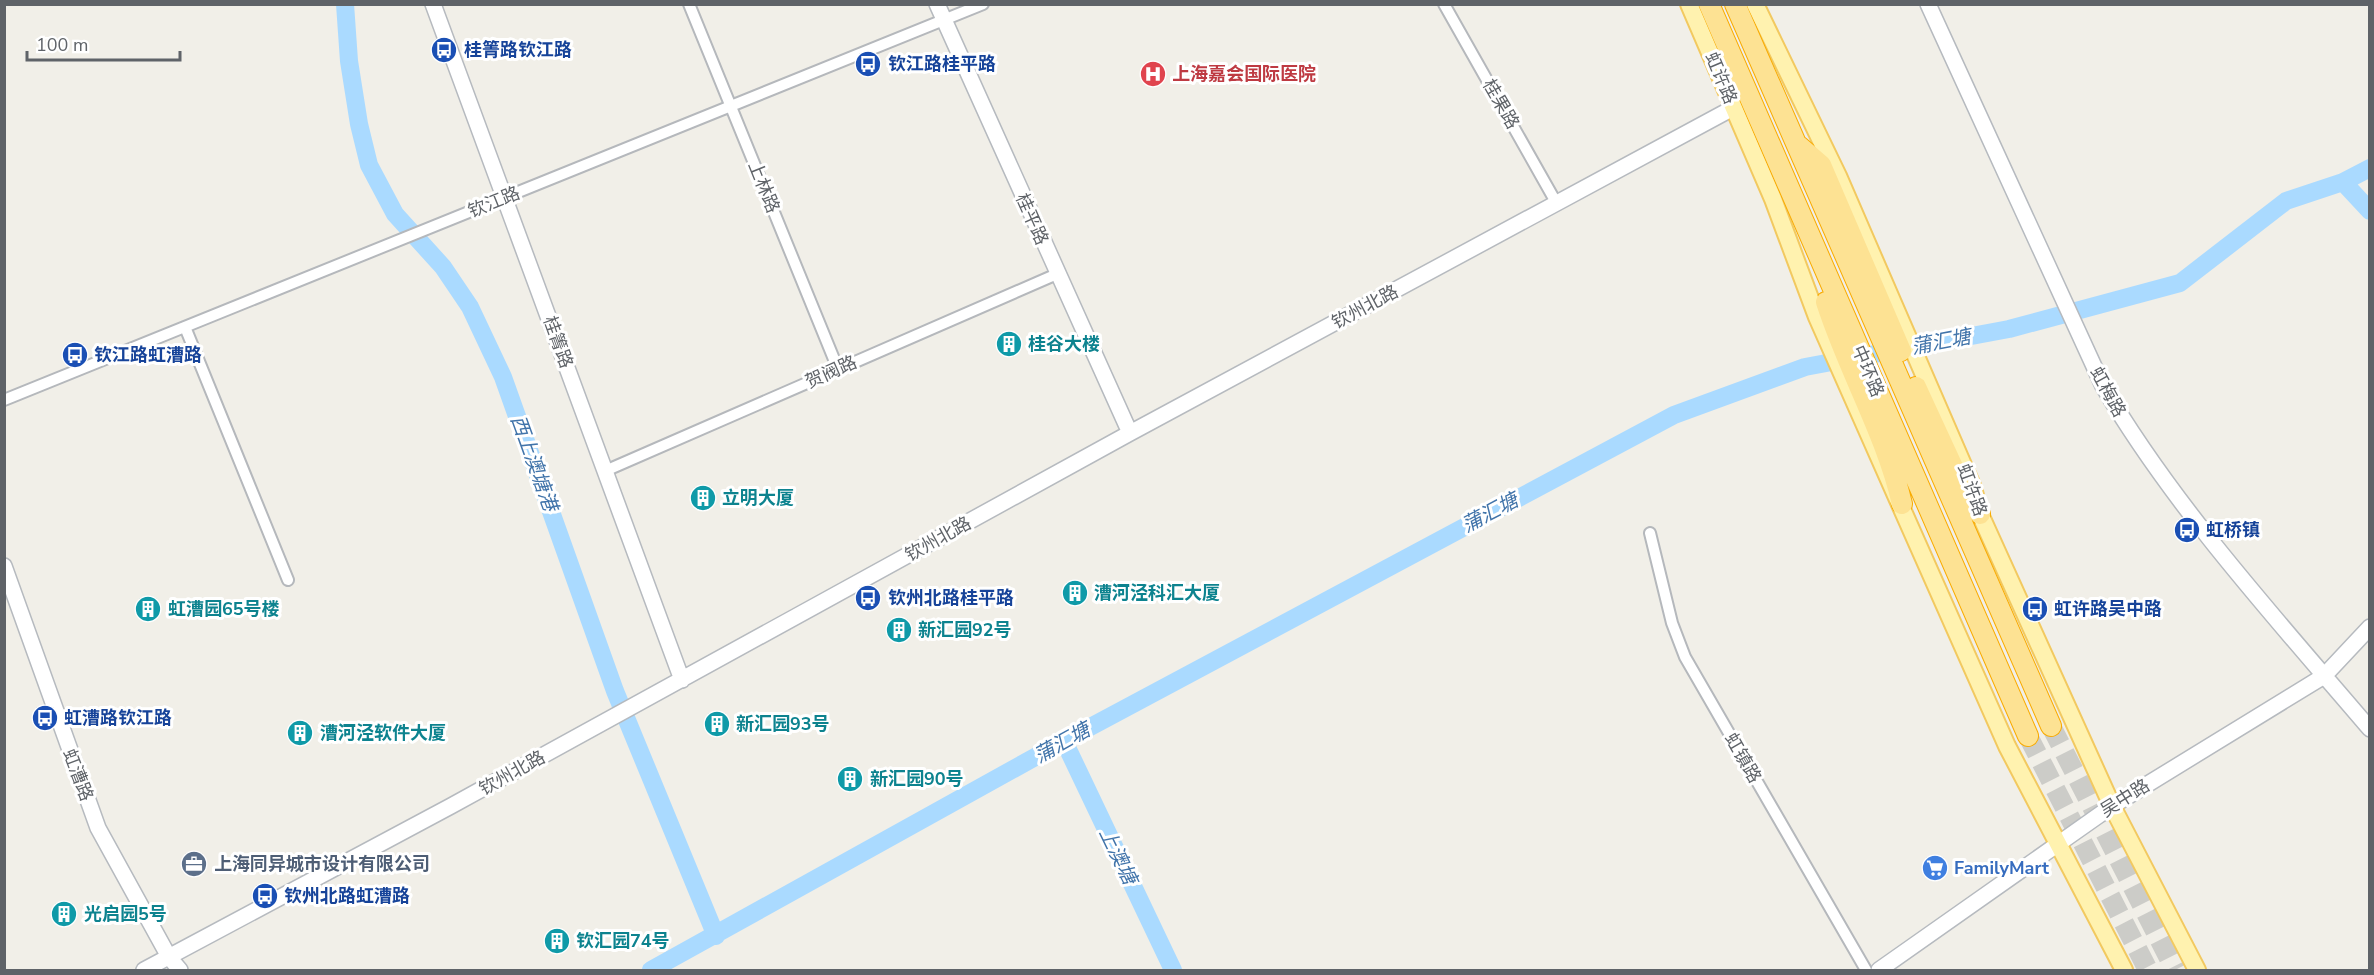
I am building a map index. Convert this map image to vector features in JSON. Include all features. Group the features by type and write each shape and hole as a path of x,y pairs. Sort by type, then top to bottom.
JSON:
{"highway":[{"name":"中环路","path":"1708,4 1799,213 1836,330 1861,390 2028,736"},
{"name":"中环路","path":"1735,4 1795,142 1886,318 2051,726"},
{"path":"1912,378 1964,491 1980,514"},
{"path":"1861,390 1895,475 1902,504"}],"main road":[{"name":"虹许路","path":"1689,4 1773,199 1836,330"},
{"path":"1755,4 1838,176 1886,318"},
{"path":"1902,504 2007,746 2124,970"},
{"name":"虹许路","path":"1980,514 2112,806 2198,970"}],"street":[{"name":"桂箐路","path":"433,4 682,680"},
{"name":"上林路","path":"689,4 838,369"},
{"name":"桂平路","path":"937,4 1056,274 1130,433"},
{"name":"钦江路","path":"4,400 983,4"},
{"name":"桂果路","path":"1444,4 1557,204"},
{"name":"虹梅路","path":"1928,4 2103,386 2145,450 2204,529 2370,729"},
{"name":"钦州北路","path":"144,970 613,718 1130,433 1733,108"},
{"name":"贺阀路","path":"605,471 1056,274"},
{"path":"185,327 288,580"},
{"name":"虹镇路","path":"1650,533 1672,623 1685,657 1866,970"},
{"name":"虹漕路","path":"4,566 98,828 169,957 180,970"},
{"name":"吴中路","path":"1879,970 2112,806 2324,676 2370,627"}],"waterway":[{"name":"西上澳塘港","path":"345,4 349,61 359,124 369,165 395,214 443,267 470,307 503,377 615,691 716,936"},
{"name":"蒲汇塘","path":"651,970 1064,741 1674,415 1805,367 2009,329 2180,283 2286,201 2343,182 2370,168"},
{"path":"2343,182 2370,211"},
{"name":"上澳塘","path":"1064,741 1173,970"}],"tunnel":[{"path":"2051,726 2175,970"},
{"path":"2028,736 2148,970"}],"place":[{"name":"桂箐路钦江路","path":"444,50"},
{"name":"钦江路桂平路","path":"868,64"},
{"name":"上海嘉会国际医院","path":"1153,74"},
{"name":"桂谷大楼","path":"1009,344"},
{"name":"钦江路虹漕路","path":"75,355"},
{"name":"立明大厦","path":"703,498"},
{"name":"虹桥镇","path":"2187,530"},
{"name":"漕河泾科汇大厦","path":"1075,593"},
{"name":"钦州北路桂平路","path":"868,598"},
{"name":"虹漕园65号楼","path":"148,609"},
{"name":"虹许路吴中路","path":"2035,609"},
{"name":"新汇园92号","path":"899,630"},
{"name":"虹漕路钦江路","path":"45,718"},
{"name":"新汇园93号","path":"717,724"},
{"name":"漕河泾软件大厦","path":"300,733"},
{"name":"新汇园90号","path":"850,779"},
{"name":"上海同异城市设计有限公司","path":"194,864"},
{"name":"FamilyMart","path":"1935,868"},
{"name":"钦州北路虹漕路","path":"265,896"},
{"name":"光启园5号","path":"64,914"},
{"name":"钦汇园74号","path":"557,941"}]}
